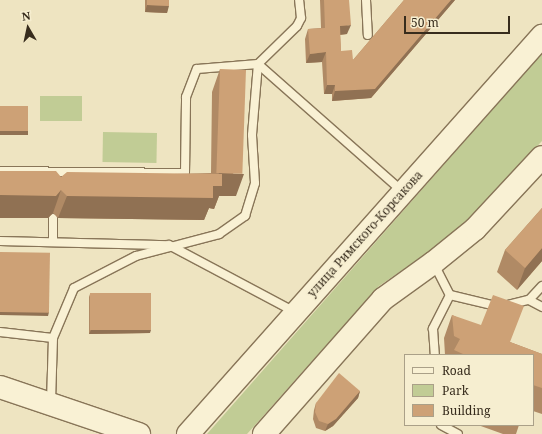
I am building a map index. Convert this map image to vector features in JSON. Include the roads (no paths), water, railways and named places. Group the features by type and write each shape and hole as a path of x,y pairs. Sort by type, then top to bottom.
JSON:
{"street":[{"name":"улица Римского-Корсакова","path":"188,434 542,36"},
{"path":"264,434 383,298 433,263 475,229 542,157"},
{"path":"0,387 50,406 139,434"}],"lane":[{"path":"0,170 53,175 185,173 186,98 197,69 258,64 298,26 301,18 299,0"},
{"path":"366,0 368,35"},
{"path":"258,64 345,138 403,192"},
{"path":"50,406 53,338 74,288 136,256 169,245 219,234 245,216 255,183 252,134 258,64"},
{"path":"52,242 53,218"},
{"path":"0,241 169,245 295,312"},
{"path":"433,263 450,295 500,306 529,300 542,286"},
{"path":"435,354 433,329 450,295"},
{"path":"529,300 542,307"},
{"path":"0,332 53,338"},
{"path":"443,426 458,434"}]}
